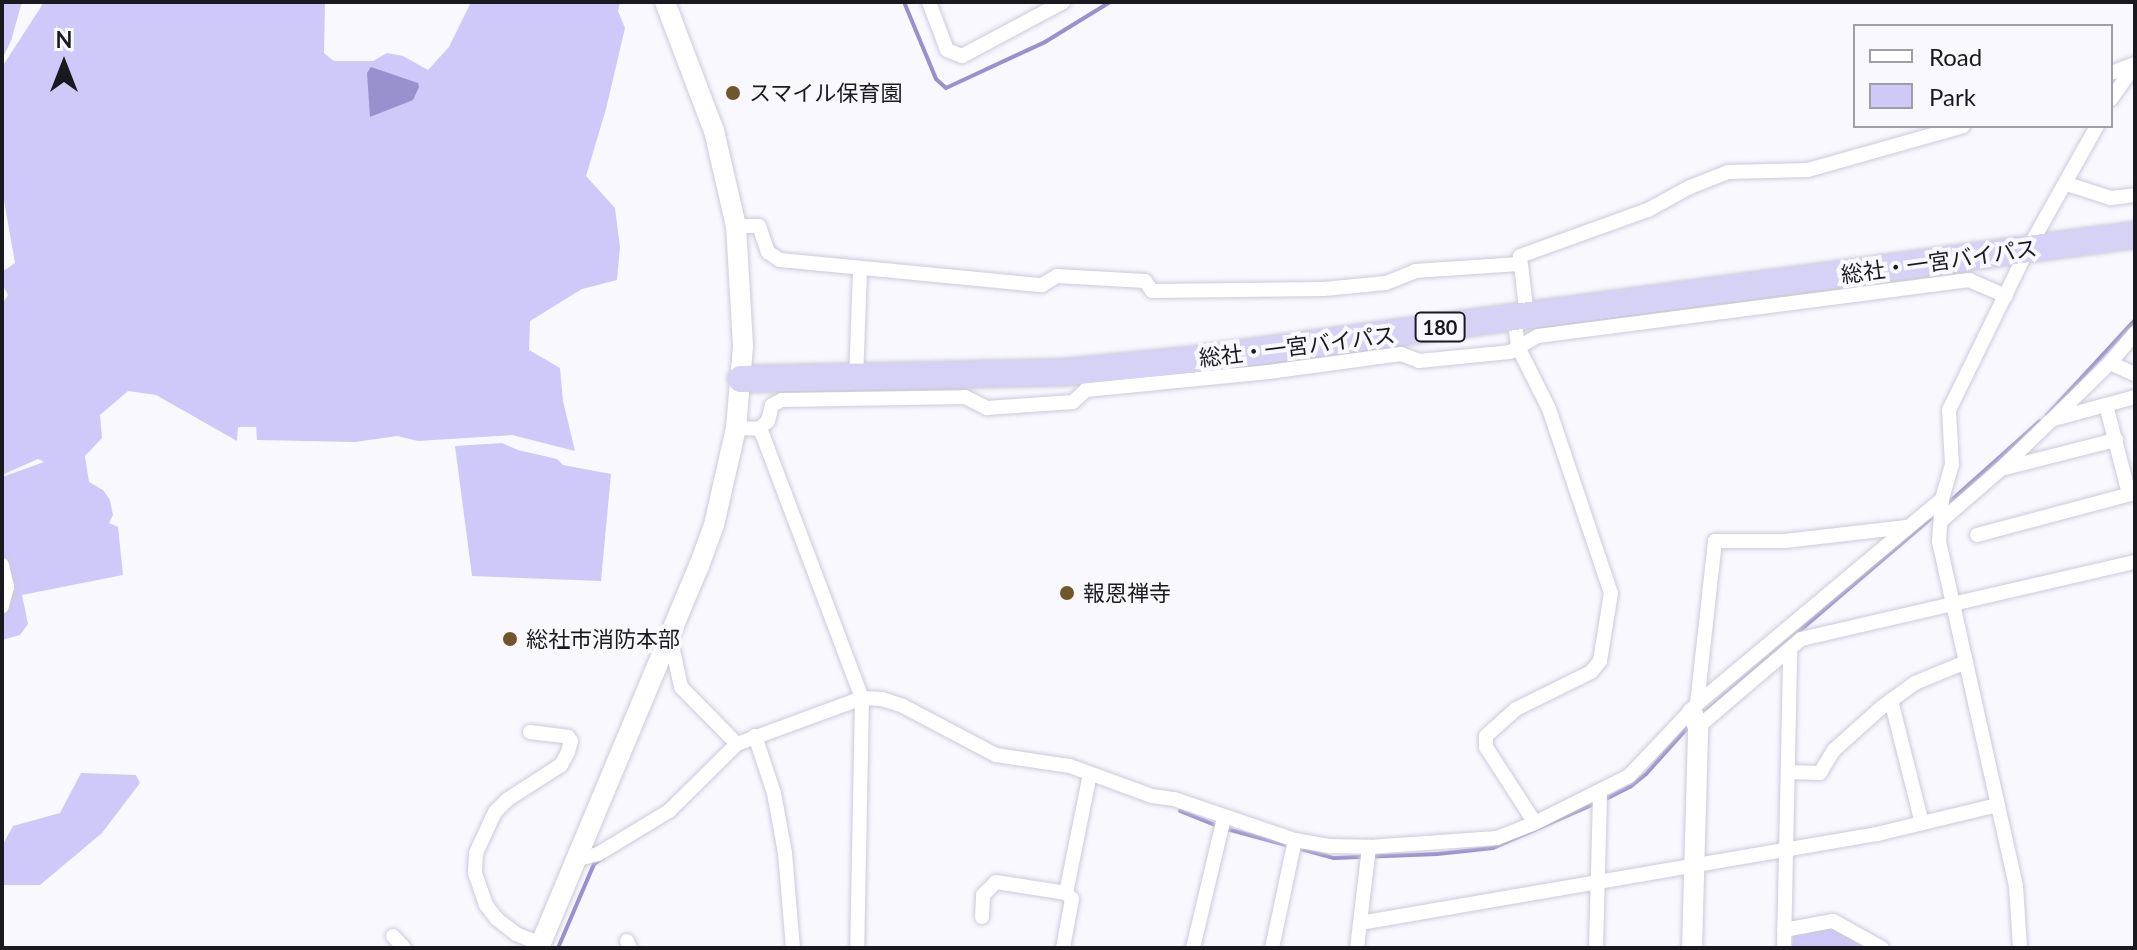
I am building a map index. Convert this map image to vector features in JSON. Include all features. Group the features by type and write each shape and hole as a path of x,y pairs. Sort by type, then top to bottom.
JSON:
{"highway":[{"name":"総社・一宮バイパス","path":"741,379 856,388 1190,360 2135,235"}],"street":[{"path":"530,732 568,737 571,741 568,752 553,771 508,799 495,812 476,853 475,873 480,893 497,919 516,934 540,946 714,525 736,428 741,379 742,301 736,226 714,131 665,2"},
{"path":"929,2 947,50 962,56 1063,2"},
{"path":"2113,72 2135,65"},
{"path":"2113,96 2135,65"},
{"path":"1535,823 1486,747 1486,736 1516,709 1591,672 1600,661 1611,593 1549,409 1518,347 1520,256 1648,210 1690,187 1728,172 1808,170 1956,128"},
{"path":"2020,948 2016,886 1939,542 1952,465 1949,410 2028,249 2096,128"},
{"path":"2067,184 2111,198 2135,195"},
{"path":"736,226 759,226 768,252 780,260 1042,285 1057,276 1145,281 1152,291 1261,291 1386,283 1415,271 1519,264"},
{"path":"856,388 860,269"},
{"path":"736,428 759,429 768,421 776,401 856,388 965,397 987,408 1073,402 1086,390 1269,372 1401,354 1419,361 1510,352 1538,336 1969,280 2006,296"},
{"path":"578,859 598,854 669,811 737,744 756,740 862,698 882,699 903,706 996,755 1060,763 1152,796 1174,799 1223,825 1294,845 1330,846 1368,855 1483,841 1600,798 1629,776 1907,527 1942,510 2001,469 2110,363 2135,333"},
{"path":"2110,363 2135,374"},
{"path":"2051,420 2135,397"},
{"path":"1977,535 2132,494 2106,405"},
{"path":"759,429 862,698 857,948"},
{"path":"2001,469 2116,440"},
{"path":"1692,948 1696,717 1715,541 1785,541 1907,527"},
{"path":"1696,717 1801,639 2135,562"},
{"path":"2,565 7,587 2,606"},
{"path":"670,635 681,687 737,744"},
{"path":"1784,948 1790,650"},
{"path":"1789,772 1820,773 1834,750 1891,700 1915,683 1966,662"},
{"path":"1891,700 1922,823"},
{"path":"756,740 774,793 785,853 793,948"},
{"path":"1066,893 1090,774"},
{"path":"1596,948 1600,798"},
{"path":"1360,923 1788,848 1998,805"},
{"path":"1193,948 1223,825"},
{"path":"1272,948 1294,845"},
{"path":"1357,948 1368,855"},
{"path":"982,917 983,895 996,882 1066,893 1072,899 1063,948"},
{"path":"1784,930 1833,921 1882,948"},
{"path":"393,936 404,948"}],"green space":[{"path":"2,2 22,2 11,41 2,59"},
{"path":"44,2 325,2 324,53 334,61 373,61 387,53 403,56 428,70 449,47 471,2 620,2 618,11 625,28 586,176 615,208 620,247 617,280 582,289 530,321 529,350 560,368 563,401 575,451 512,435 418,441 397,436 355,442 257,440 256,427 238,427 237,441 156,395 128,391 100,415 102,438 85,456 89,482 103,490 110,500 113,515 109,523 118,527 123,575 22,595 28,624 20,635 2,640 2,477 44,462 38,459 2,475 2,304 8,295 2,284 2,272 15,263 2,189 2,67"},
{"path":"502,443 557,459 563,465 611,474 601,581 472,576 455,446"},
{"path":"81,773 136,775 140,783 102,833 40,885 2,885 2,846 13,826 60,813"},
{"path":"1834,927 1874,948 1792,948 1793,935"}],"shaded area":[{"path":"371,67 418,83 413,100 370,117 367,73"}],"waterway":[{"path":"904,2 936,79 946,88 1045,42 1110,2"},
{"path":"2047,415 2135,320"},
{"path":"1945,506 2040,421"},
{"path":"1699,717 1936,514"},
{"path":"1604,800 1630,787 1646,774 1690,725"},
{"path":"1227,829 1334,858 1437,854 1493,848 1596,803"},
{"path":"1180,811 1218,826"},
{"path":"558,948 594,864 603,858"}],"place":[{"name":"スマイル保育園","path":"733,93"},
{"name":"報恩禅寺","path":"1067,593"},
{"name":"総社市消防本部","path":"510,639"}]}
